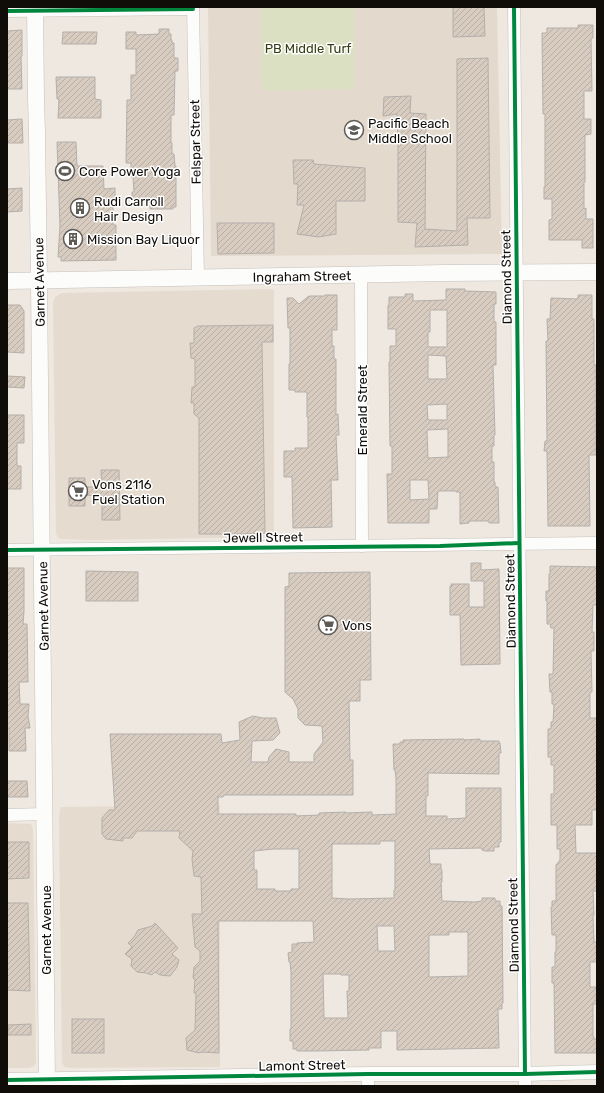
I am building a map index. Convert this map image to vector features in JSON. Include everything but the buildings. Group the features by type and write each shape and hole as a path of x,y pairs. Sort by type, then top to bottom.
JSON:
{"main road":[{"name":"Garnet Avenue","path":"35,9 47,1083"},
{"name":"Ingraham Street","path":"7,281 516,272 597,272"}],"street":[{"name":"Diamond Street","path":"514,7 525,1080"},
{"path":"7,11 35,9 193,8"},
{"name":"Felspar Street","path":"193,8 198,277"},
{"name":"Emerald Street","path":"361,275 362,546"},
{"name":"Jewell Street","path":"7,550 597,543"},
{"path":"7,815 45,814"},
{"name":"Lamont Street","path":"7,1080 47,1083 525,1080 597,1072"}],"shaded area":[{"name":"Pacific Beach Middle School","path":"208,7 497,7 502,254 211,256"},
{"path":"274,290 274,537 90,540 60,539 56,534 53,303 55,297 63,293"},
{"path":"220,805 220,1067 65,1067 62,1063 59,819 61,807"},
{"path":"7,823 31,824 33,829 36,1063 34,1066 29,1068 7,1068"}],"green space":[{"name":"PB Middle Turf","path":"261,7 355,7 355,89 262,90"}],"cycle path":[{"path":"514,7 525,1074"},
{"path":"7,11 193,9"},
{"path":"7,550 440,546 519,543"},
{"path":"7,1080 597,1072"}],"place":[{"name":"Pacific Beach Middle School","path":"354,130"},
{"name":"Core Power Yoga","path":"65,171"},
{"name":"Rudi Carroll Hair Design","path":"80,208"},
{"name":"Mission Bay Liquor","path":"73,239"},
{"name":"Vons 2116 Fuel Station","path":"78,491"},
{"name":"Vons","path":"328,625"}]}
